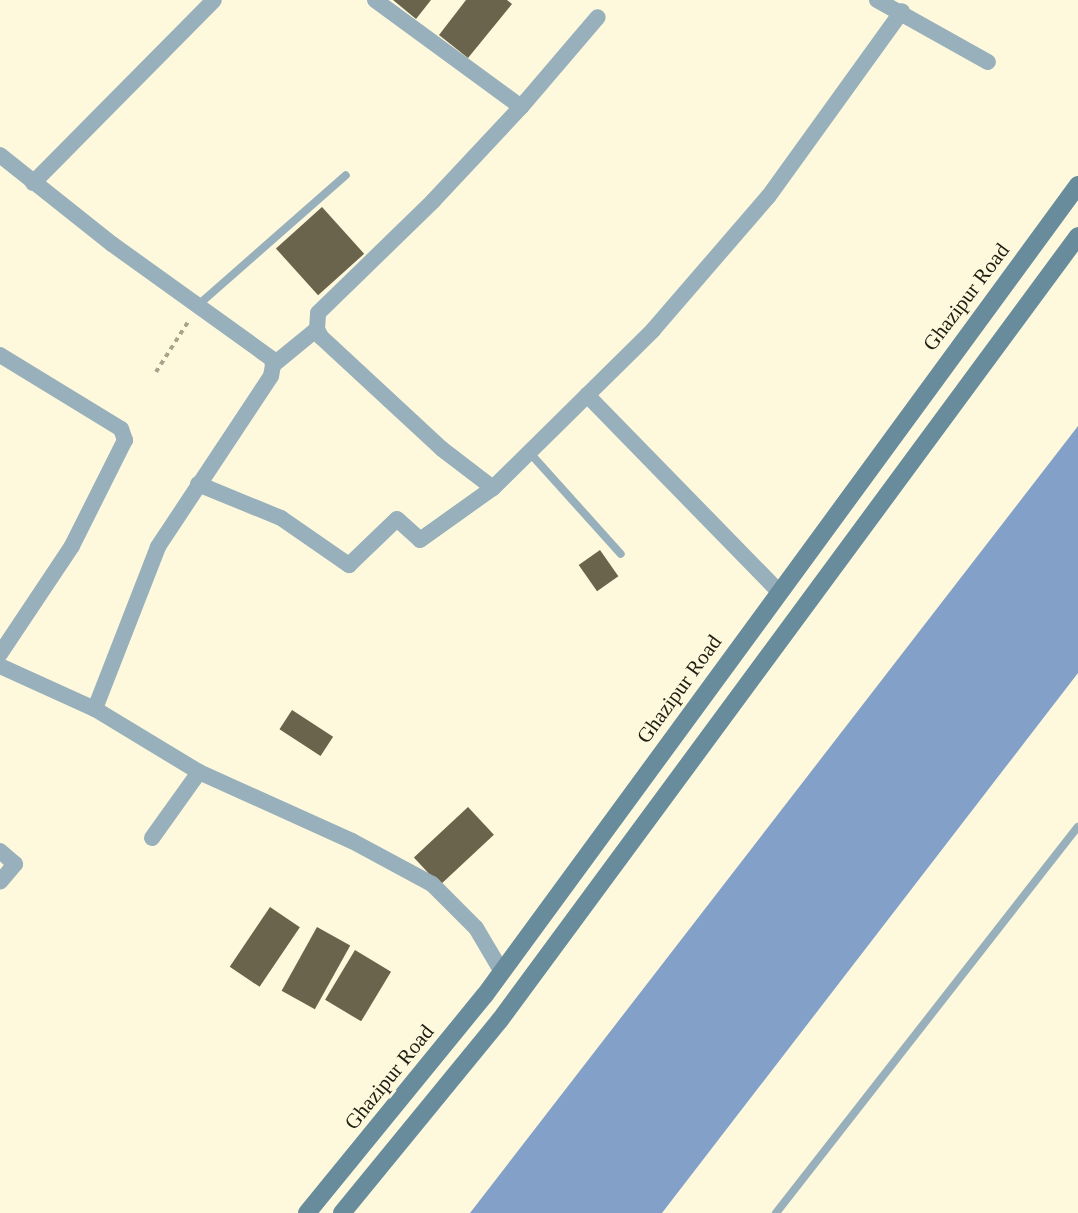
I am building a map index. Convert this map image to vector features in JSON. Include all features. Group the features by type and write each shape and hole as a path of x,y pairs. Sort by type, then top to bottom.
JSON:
{"main road":[{"name":"Ghazipur Road","path":"307,1213 502,972 778,591 1078,185"},
{"path":"342,1213 500,1020 1078,236"}],"street":[{"path":"33,183 214,0"},
{"path":"375,0 521,108"},
{"path":"877,0 902,11 988,62"},
{"path":"198,484 281,518 349,565 397,519 420,540 493,488 652,330 768,197 902,11"},
{"path":"273,365 317,329 318,313 521,108 598,17"},
{"path":"0,155 33,183 272,359 271,376 158,547 95,709"},
{"path":"317,329 434,441 493,488"},
{"path":"0,356 121,429 125,440 72,546 0,654"},
{"path":"587,395 778,591"},
{"path":"0,666 95,709 199,772 352,841 432,884 476,928 502,972"},
{"path":"152,838 199,772"},
{"path":"0,851 15,864 0,882"}],"lane":[{"path":"197,306 346,175"},
{"path":"529,452 621,554"},
{"path":"776,1213 1078,826"}],"path":[{"path":"156,372 197,306"}],"water":[{"path":"1078,426 1078,673 662,1213 470,1213"}],"building":[{"path":"393,0 431,0 416,19"},
{"path":"466,0 507,0 512,4 468,58 439,35"},
{"path":"322,207 364,254 318,295 276,248"},
{"path":"600,550 618,576 597,591 579,565"},
{"path":"292,710 333,737 321,756 279,729"},
{"path":"468,807 494,835 440,885 414,857"},
{"path":"270,907 300,927 260,987 230,967"},
{"path":"317,927 350,945 315,1009 282,991"},
{"path":"355,950 391,972 361,1021 325,1000"}]}
